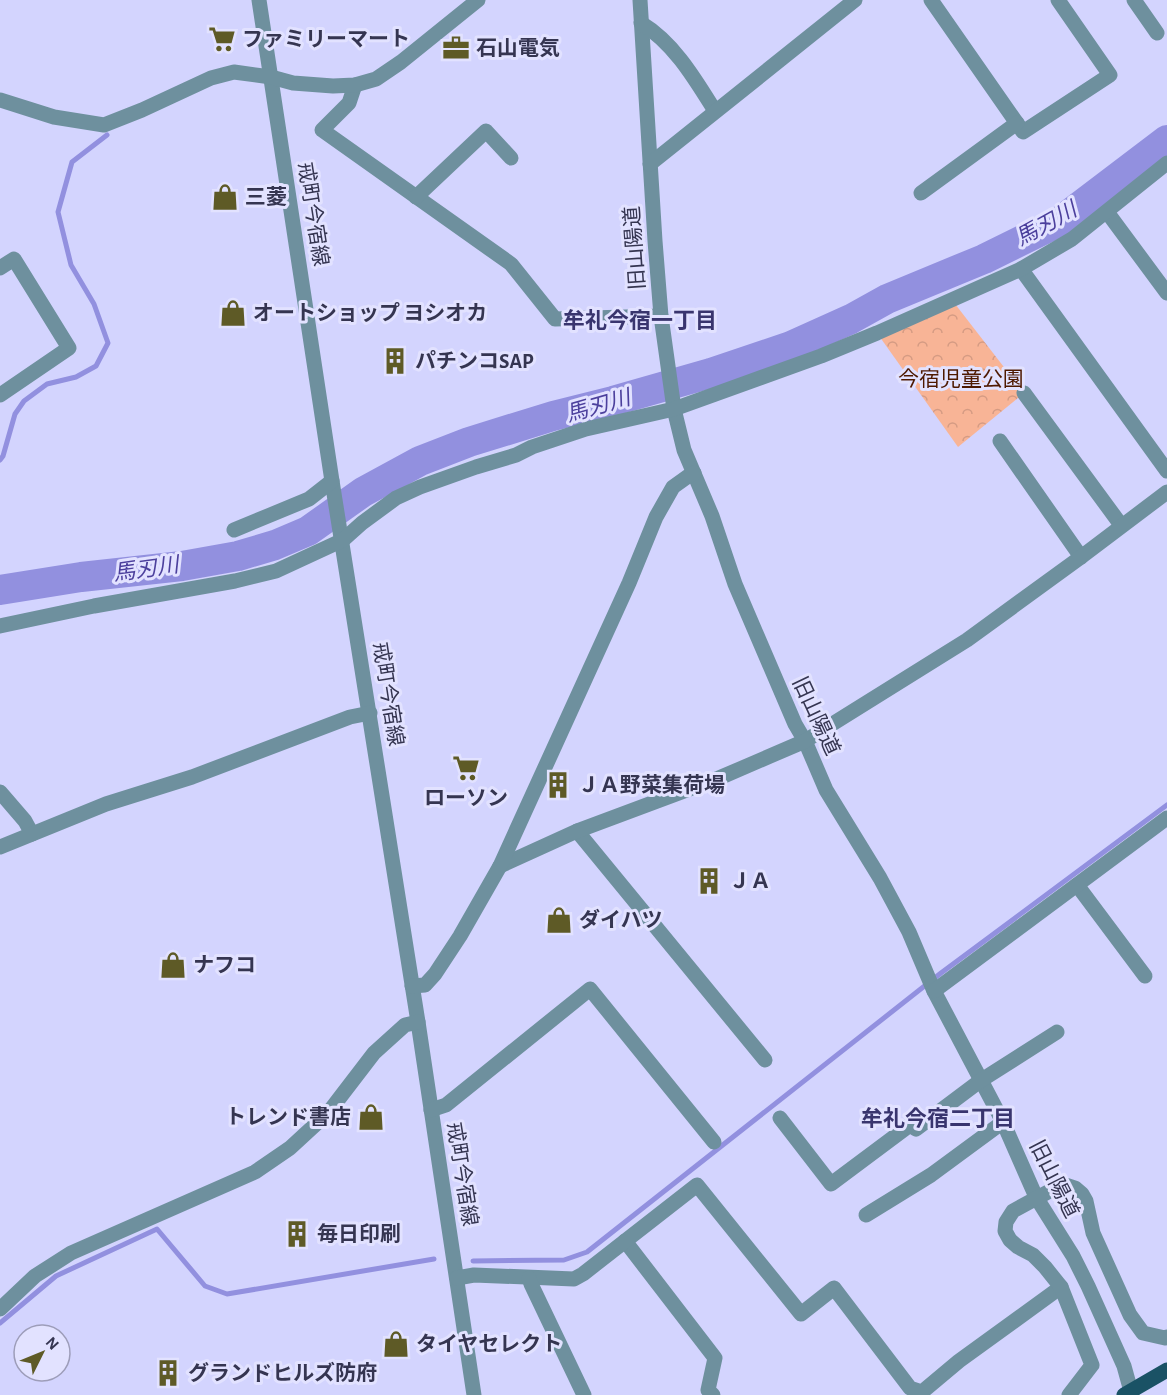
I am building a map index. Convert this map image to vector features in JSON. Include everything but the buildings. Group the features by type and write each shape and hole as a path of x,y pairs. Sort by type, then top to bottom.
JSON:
{"main road":[{"path":"1129,1393 1167,1370"}],"street":[{"name":"戒町今宿線","path":"259,0 474,1395"},
{"path":"0,100 54,117 104,125 211,78 234,72 271,77 293,83 356,85 376,79 392,68 478,0"},
{"name":"旧山陽道","path":"640,0 661,316 673,405 684,450 712,516 740,595 826,790 880,878 909,932 934,991 1003,1122 1036,1197 1088,1286 1124,1366 1129,1393"},
{"path":"650,164 855,0"},
{"path":"930,0 1023,132 1110,75 1058,0"},
{"path":"1134,0 1157,33"},
{"path":"641,23 655,31 688,69 715,111"},
{"path":"356,85 349,104 322,130 511,264 555,319 661,316"},
{"path":"921,193 1017,123"},
{"path":"416,197 486,131 511,158"},
{"path":"0,626 276,571 342,536 396,498 420,488 586,429 673,405 821,356 1021,269 1072,239 1167,163"},
{"path":"1107,212 1167,293"},
{"path":"0,268 14,259 69,348 0,395"},
{"path":"1021,269 1167,471"},
{"path":"1024,393 1121,525"},
{"path":"1000,441 1081,557"},
{"path":"412,986 425,985 435,974 460,936 500,866 629,583 656,518 673,487 694,473"},
{"path":"234,530 309,500 333,485"},
{"path":"500,866 577,831 719,778 805,741 967,640 1167,492"},
{"path":"0,847 106,804 192,777 350,717 369,713"},
{"path":"0,792 25,821 32,834"},
{"path":"934,991 1167,818"},
{"path":"577,831 765,1060"},
{"path":"1077,885 1145,976"},
{"path":"431,1110 446,1105 590,989 714,1142"},
{"path":"0,1309 35,1276 71,1252 255,1172 290,1148 328,1113 374,1053 405,1025 418,1022"},
{"path":"780,1118 831,1184 910,1125 916,1130 980,1081 1057,1032"},
{"path":"866,1215 931,1175 1003,1122"},
{"path":"457,1278 474,1275 574,1279 697,1185 801,1314 834,1288 910,1388 922,1392 959,1361 1061,1287"},
{"path":"1069,1395 1092,1365 1061,1287 1046,1267 1033,1255 1010,1240 1005,1231 1006,1222 1013,1211 1036,1197 1066,1185 1082,1194 1086,1201 1093,1233 1130,1315 1143,1333 1167,1337"},
{"path":"625,1241 715,1358 708,1390 713,1395"},
{"path":"530,1278 584,1395"}],"green space":[{"name":"今宿児童公園","path":"952,300 1024,393 958,447 877,333"}],"waterway":[{"path":"0,460 15,414 24,401 47,384 76,377 96,366 108,343 94,304 71,265 58,212 72,162 107,135"},
{"name":"馬刃川","path":"0,590 81,577 182,566 238,556 275,545 308,531 363,492 420,461 469,442 553,416 711,373 791,346 851,319 887,299 984,259 1059,222 1167,140"},
{"path":"473,1261 564,1260 587,1252 941,973 1167,805"},
{"path":"0,1323 56,1276 157,1229 205,1286 227,1294 434,1259"}],"place":[{"name":"ファミリーマート","path":"222,39"},
{"name":"石山電気","path":"456,48"},
{"name":"三菱","path":"225,197"},
{"name":"オートショップ ヨシオカ","path":"233,313"},
{"name":"パチンコSAP","path":"395,361"},
{"name":"ローソン","path":"466,768"},
{"name":"ＪＡ野菜集荷場","path":"558,785"},
{"name":"ＪＡ","path":"709,881"},
{"name":"ダイハツ","path":"559,920"},
{"name":"ナフコ","path":"173,965"},
{"name":"トレンド書店","path":"371,1117"},
{"name":"毎日印刷","path":"297,1234"},
{"name":"タイヤセレクト","path":"396,1344"},
{"name":"グランドヒルズ防府","path":"168,1373"}],"district":[{"name":"牟礼今宿一丁目","path":"640,321"},
{"name":"牟礼今宿二丁目","path":"938,1119"}]}
